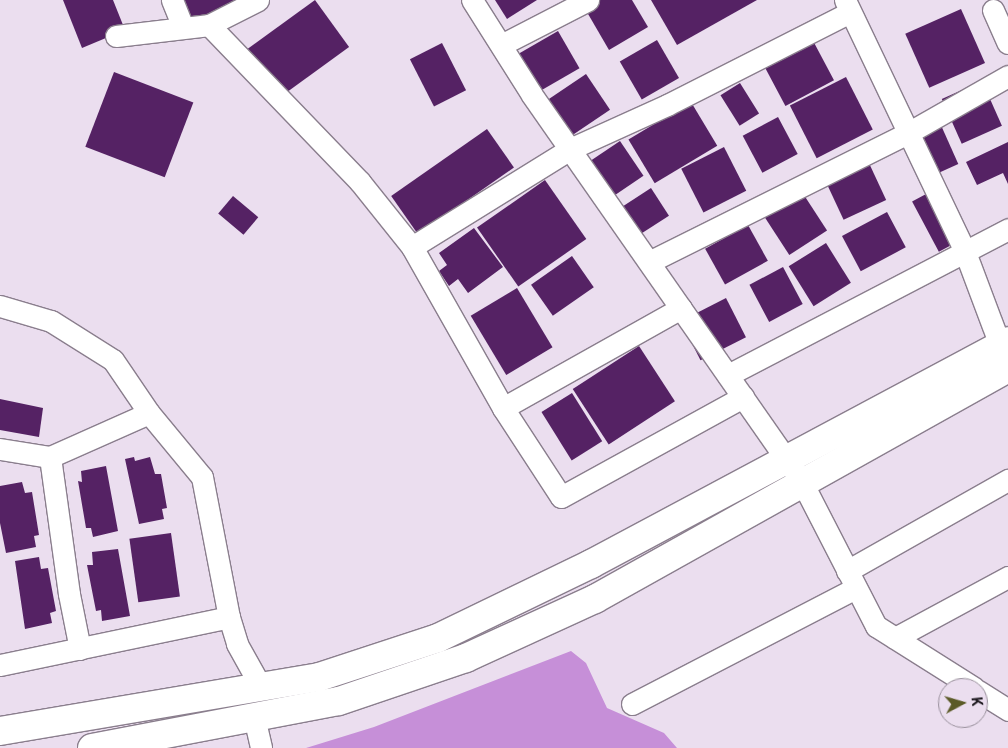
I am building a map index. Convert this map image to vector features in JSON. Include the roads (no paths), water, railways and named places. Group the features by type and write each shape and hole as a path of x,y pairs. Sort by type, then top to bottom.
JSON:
{"main road":[{"path":"0,731 320,677 438,638 591,564 785,460 1005,351"},
{"path":"92,748 150,742 254,717 339,701 466,658 595,599 803,484 1005,351"}],"street":[{"path":"172,0 183,27"},
{"path":"116,36 209,25 258,0"},
{"path":"472,0 570,149 803,484 876,626 958,678"},
{"path":"501,45 588,0"},
{"path":"412,247 570,149 667,105 848,6 965,252 1005,351"},
{"path":"993,10 1008,42"},
{"path":"209,25 360,182 412,247 503,408 560,497 743,397"},
{"path":"648,262 908,133 1008,76"},
{"path":"728,375 1008,229"},
{"path":"0,306 51,322 113,360 150,413 202,477 229,617 237,644 261,687"},
{"path":"503,408 681,308"},
{"path":"0,449 50,457 150,413"},
{"path":"50,457 69,594 80,649"},
{"path":"632,704 852,579 1008,480"},
{"path":"895,638 1008,577"},
{"path":"0,664 229,617"},
{"path":"988,697 1008,710"},
{"path":"254,717 261,748"}]}
